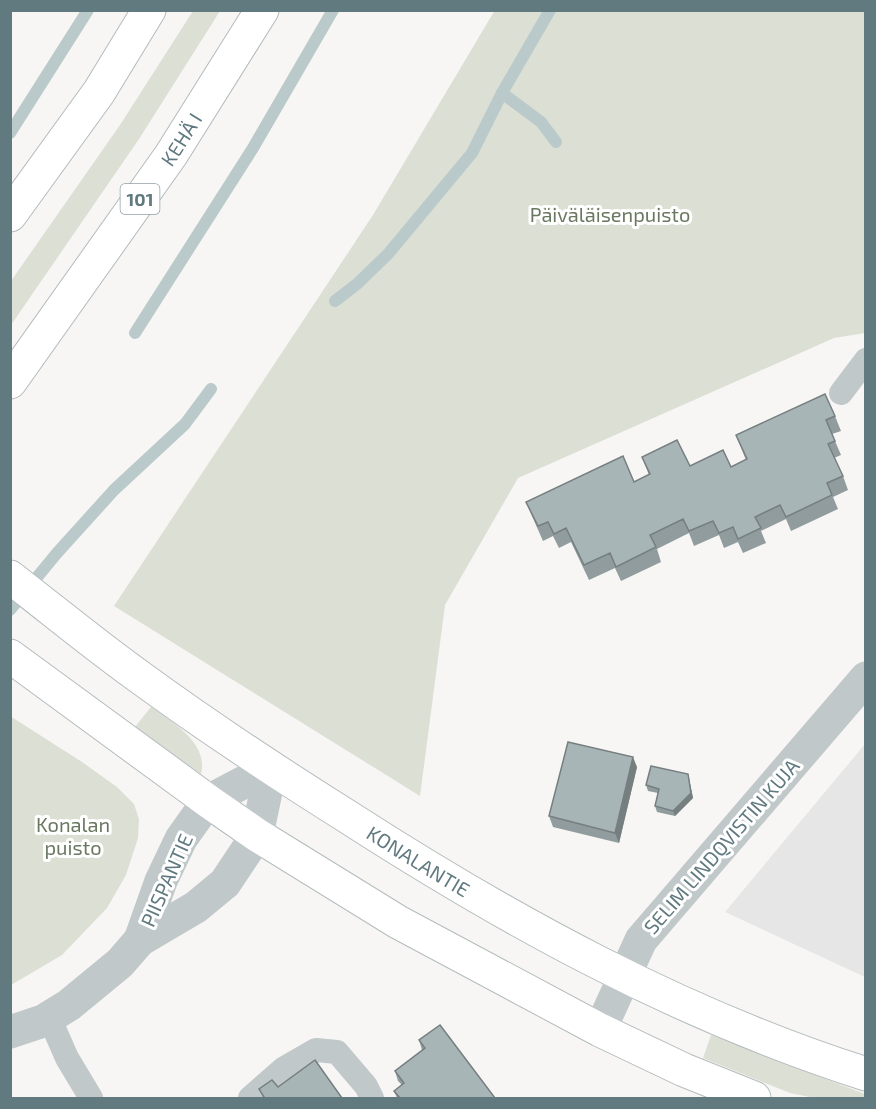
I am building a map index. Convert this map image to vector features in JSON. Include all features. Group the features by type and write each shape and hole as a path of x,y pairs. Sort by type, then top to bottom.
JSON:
{"main road":[{"path":"10,215 99,92 149,10"},
{"name":"KEHÄ I","path":"10,382 171,155 262,10"},
{"name":"KONALANTIE","path":"10,577 140,677 271,768 489,905 624,977 705,1014 813,1058 866,1074"},
{"path":"10,656 257,835 398,922 600,1030 684,1070 754,1098"}],"street":[{"name":"SELIM LINDQVISTIN KUJA","path":"600,1030 641,940 866,678"},
{"name":"PIISPANTIE","path":"140,940 161,881 181,839 208,801 271,768"},
{"name":"PIISPANTIE","path":"10,1032 44,1021 96,984 120,963 140,940 196,908 225,883 257,835 271,768"}],"lane":[{"path":"841,393 866,360"},
{"path":"49,1017 67,1058 91,1098"},
{"path":"250,1098 284,1069 316,1050 337,1052 366,1086 372,1098"}],"shaded area":[{"path":"865,744 865,977 725,912"}],"green space":[{"name":"Päiväläisenpuisto","path":"495,10 865,11 865,333 834,338 518,478 445,605 420,796 114,606 373,215"},
{"path":"193,11 220,11 139,139 11,325 11,281 120,125"},
{"path":"151,707 187,734 194,743 200,753 201,774 135,727"},
{"name":"Konalan puisto","path":"10,716 117,787 134,804 139,819 138,838 126,875 107,908 62,955 11,985"},
{"path":"711,1035 865,1094 865,1098 815,1098 790,1093 703,1058"}],"building":[{"path":"825,394 835,416 826,420 835,441 828,444 843,476 827,483 832,495 786,517 780,505 755,517 761,528 738,539 733,527 719,533 713,521 689,531 683,519 650,535 656,547 616,567 610,553 584,565 566,528 554,534 548,522 538,526 526,502 623,456 634,482 650,474 642,457 677,440 690,466 723,450 731,467 747,459 736,435"},
{"path":"568,742 633,757 615,833 549,816"},
{"path":"651,766 688,774 691,793 673,811 655,806 659,789 646,785"},
{"path":"440,1025 495,1098 400,1098 394,1091 404,1083 395,1071 425,1048 419,1040"},
{"path":"315,1060 342,1098 262,1098 264,1097 259,1089 272,1080 278,1087"}],"waterway":[{"path":"10,133 88,10"},
{"path":"135,333 253,148 333,10"},
{"path":"335,301 357,284 388,254 472,153 502,93 550,10"},
{"path":"502,93 541,122 556,142"},
{"path":"10,610 57,553 114,490 185,424 211,389"}]}
